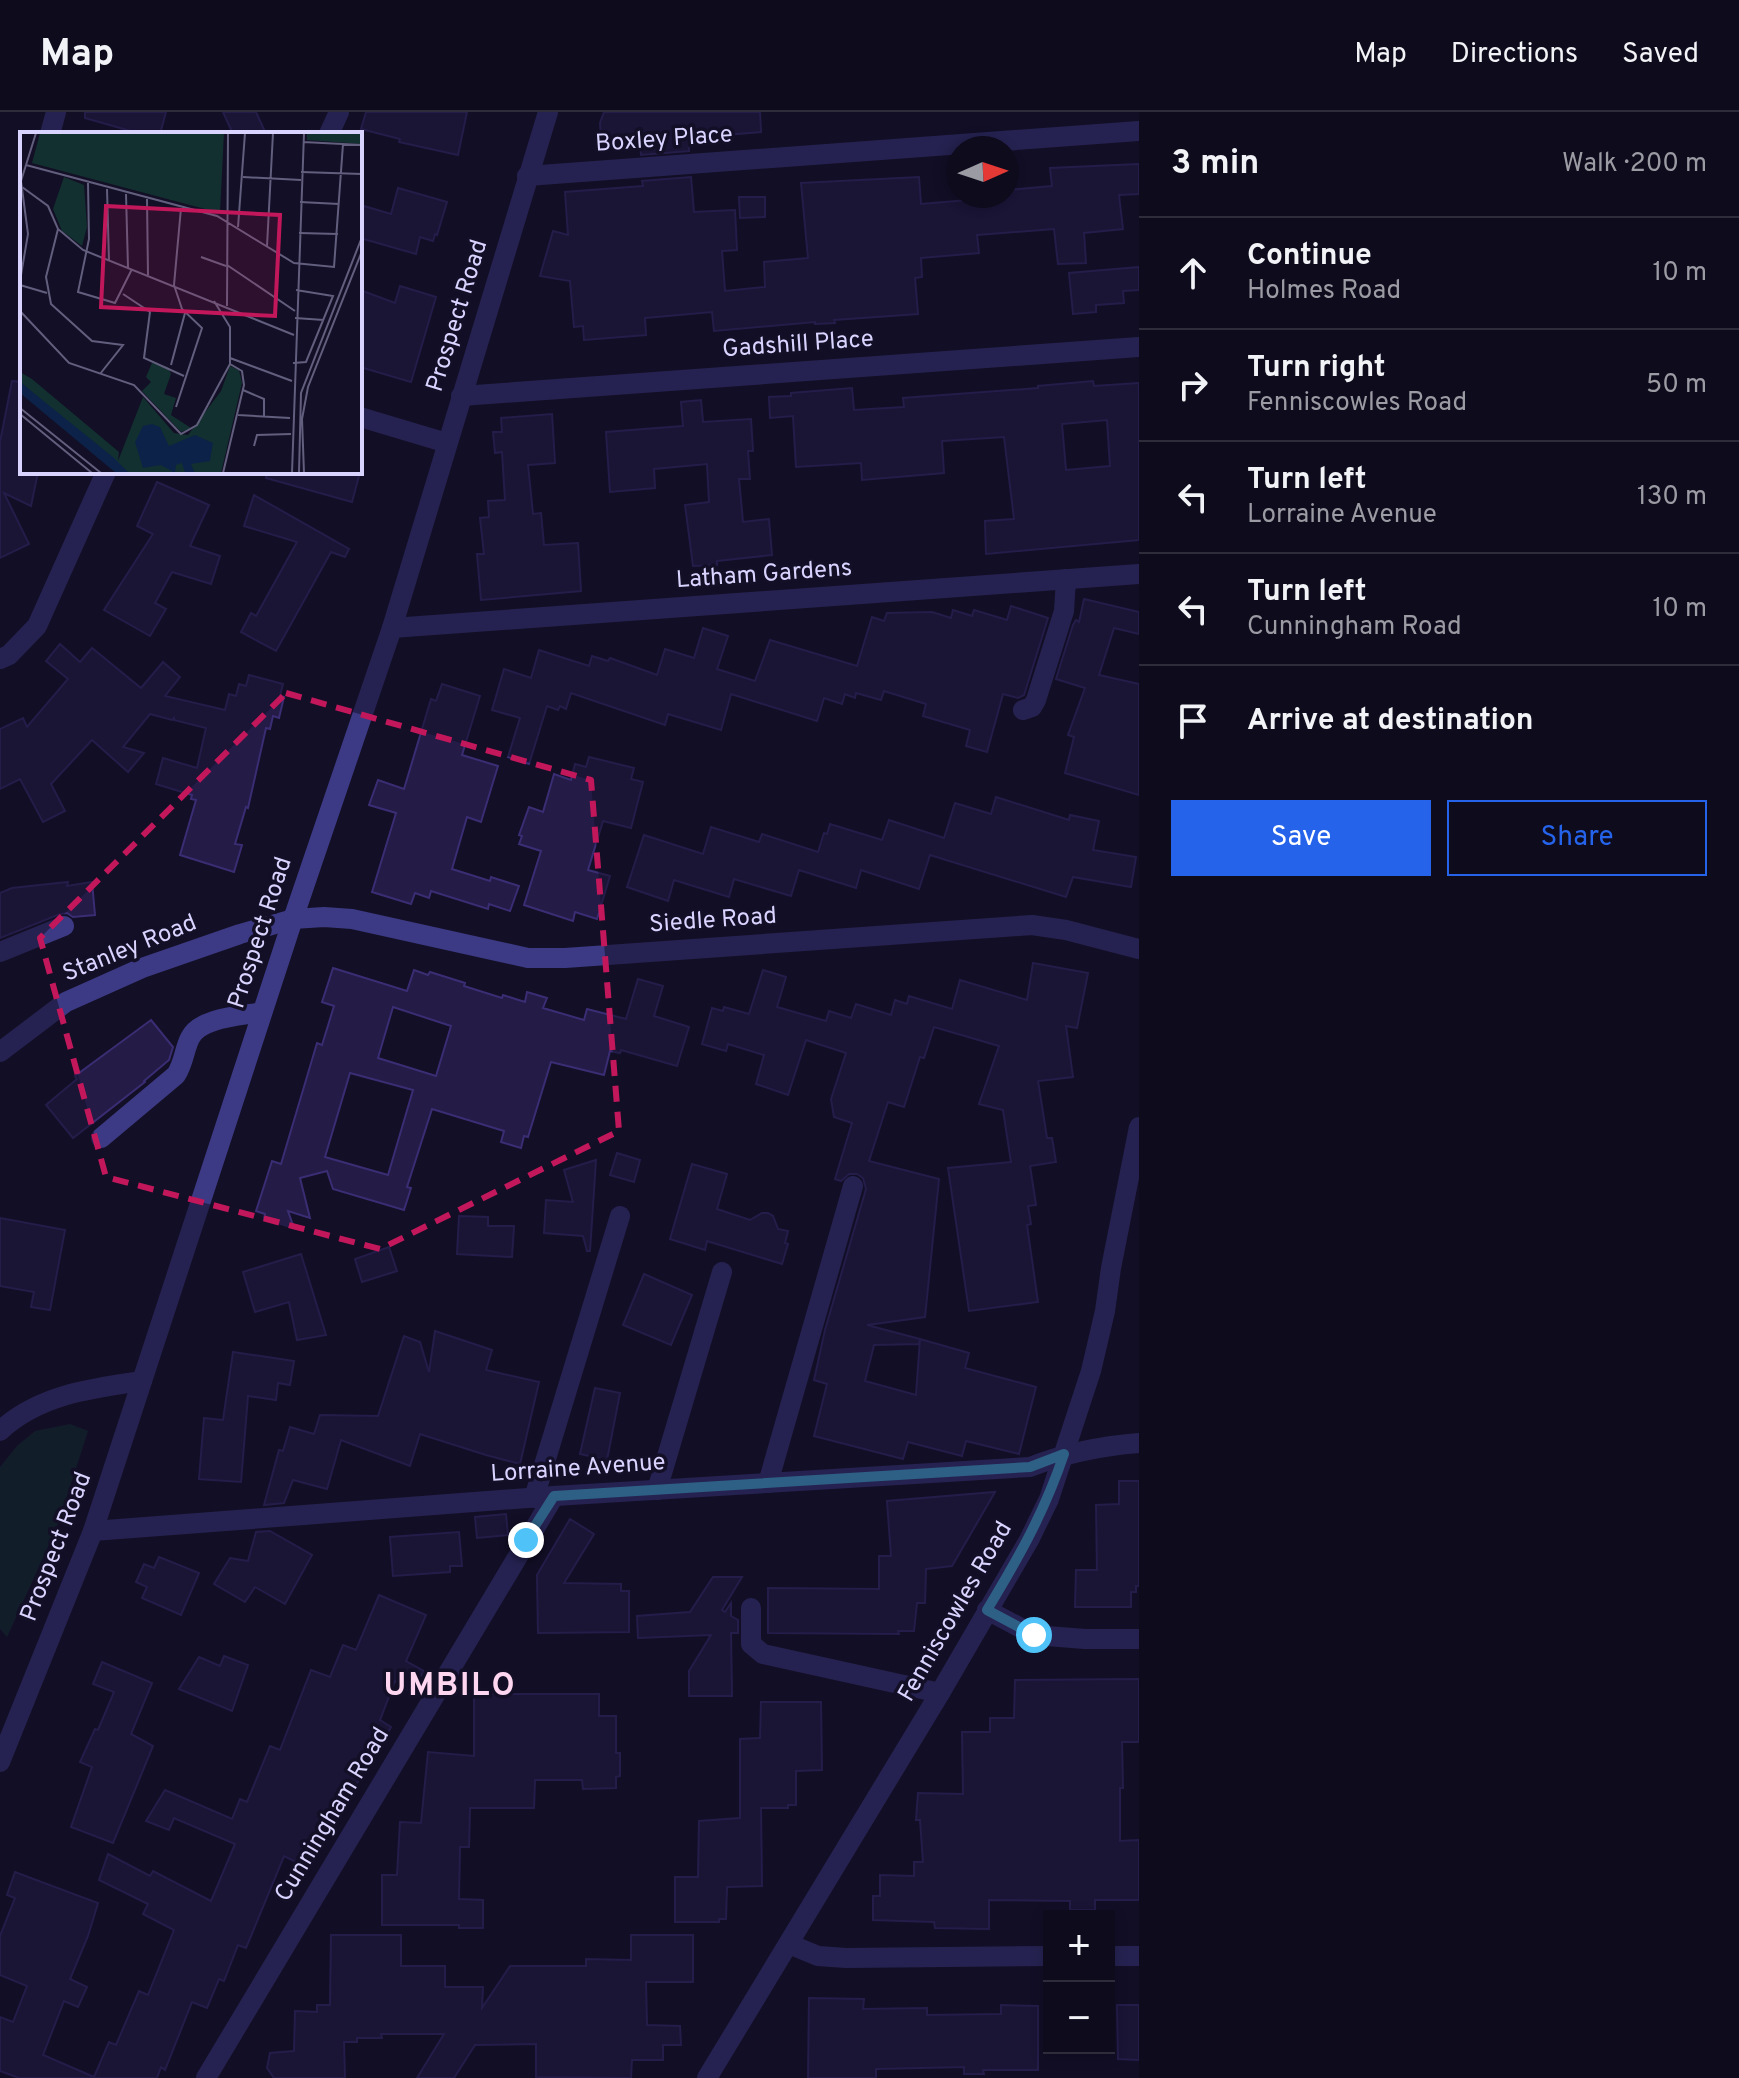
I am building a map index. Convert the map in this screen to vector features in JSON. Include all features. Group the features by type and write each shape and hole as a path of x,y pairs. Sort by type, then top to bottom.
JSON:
{"street":[{"path":"51,132 56,112"},
{"path":"330,132 339,112"},
{"name":"Prospect Road","path":"0,1762 93,1531 262,1012 392,628 548,112"},
{"name":"Boxley Place","path":"527,176 1139,131"},
{"name":"Gadshill Place","path":"461,396 1139,347"},
{"path":"362,418 447,443"},
{"path":"0,659 9,655 37,626 105,474"},
{"name":"Latham Gardens","path":"392,628 1139,574"},
{"path":"1023,710 1032,707 1036,700 1064,611 1066,579"},
{"name":"Siedle Road","path":"293,919 352,919 528,958 581,957 1032,925 1066,930 1139,949"},
{"name":"Stanley Road","path":"0,1052 66,1002 142,968 293,919"},
{"path":"0,952 64,926"},
{"path":"101,1138 176,1075 182,1066 191,1034 200,1027 262,1012"},
{"name":"Fenniscowles Road","path":"707,2078 940,1693 1029,1540 1049,1499 1091,1371 1139,1127"},
{"path":"768,1483 853,1186"},
{"name":"Cunningham Road","path":"206,2078 544,1497 620,1216"},
{"path":"657,1490 722,1272"},
{"path":"0,1431 16,1416 67,1394 142,1381"},
{"name":"Lorraine Avenue","path":"93,1531 544,1497 1030,1467 1064,1454 1095,1447 1139,1443"},
{"path":"751,1608 751,1644 763,1654 940,1693"},
{"path":"987,1610 1034,1635 1139,1639"},
{"path":"789,1944 818,1956 846,1958 1043,1956"},
{"path":"1115,1956 1139,1956"}],"highlighted area":[{"path":"286,693 591,780 619,1131 380,1249 106,1177 40,938"}],"green space":[{"path":"70,1424 88,1431 57,1527 7,1637 0,1629 0,1467 17,1446 35,1431"}],"building":[{"path":"85,112 166,112 161,132 134,132 85,118"},
{"path":"223,112 256,112 265,132 232,132"},
{"path":"366,112 467,112 458,155 399,142 400,139 361,129"},
{"path":"604,112 760,112 761,132 688,138 689,151 641,155 640,142 601,141 600,123"},
{"path":"1139,164 1139,194 1119,195 1123,229 1084,233 1086,263 1058,264 1054,229 977,235 979,253 921,258 922,277 915,278 918,314 714,331 712,312 645,318 646,335 584,340 583,326 574,327 570,281 540,276 553,231 568,235 565,192 643,186 642,181 691,177 694,212 735,210 737,250 722,251 725,291 765,287 764,262 808,258 801,183 919,177 921,204 947,202 947,208 1019,208 1019,189 1052,186 1050,168"},
{"path":"398,188 447,202 437,235 433,241 420,237 416,254 362,239 364,206 391,214"},
{"path":"739,197 765,197 765,217 740,218"},
{"path":"1139,267 1139,290 1123,291 1124,303 1096,305 1096,312 1073,314 1069,273"},
{"path":"400,286 436,297 411,382 362,368 362,291 395,303"},
{"path":"12,381 20,382 20,474 38,474 31,506 4,493 29,544 0,558 0,442"},
{"path":"1093,381 1094,386 1139,383 1139,540 986,554 985,521 1014,519 1004,437 942,441 944,473 862,480 861,463 796,467 793,416 770,418 769,397 791,396 791,393 852,388 854,410 904,407 903,398","holes":["1107,420 1110,466 1066,470 1062,424"]},
{"path":"701,400 703,422 751,419 753,451 748,451 750,479 739,479 743,522 769,519 772,555 693,566 685,505 709,502 707,464 654,469 655,488 610,492 606,432 683,426 681,402"},
{"path":"552,414 555,463 528,465 533,514 541,513 544,545 578,543 581,591 481,600 477,554 484,554 480,518 489,517 488,501 505,500 502,452 495,453 493,432 502,432 501,418"},
{"path":"267,474 359,474 352,502 266,478"},
{"path":"157,482 209,505 190,546 220,556 211,584 172,572 155,603 166,609 150,636 104,610 153,534 137,526"},
{"path":"254,495 349,549 345,557 331,552 276,651 241,632 251,613 256,616 297,542 244,526"},
{"path":"1084,599 1139,612 1139,634 1114,628 1099,675 1139,684 1139,795 1065,773 1074,737 1068,735 1085,688 1056,679 1073,625 1076,620 1079,622"},
{"path":"1011,606 1048,618 1024,695 1018,698 1003,694 987,752 966,746 970,730 923,716 926,704 884,691 881,700 856,693 855,698 845,694 842,704 824,698 817,721 731,694 721,730 668,714 665,725 571,693 566,709 547,706 529,764 508,757 520,718 492,710 504,669 531,678 539,650 589,666 592,656 608,661 610,658 657,675 665,649 694,658 703,628 728,636 717,669 755,681 770,640 857,666 872,617 884,621 887,613 932,612 951,618 953,610 972,616 974,610 1007,620"},
{"path":"60,644 80,662 92,648 141,688 163,662 180,677 165,696 225,710 229,694 236,696 239,684 246,686 249,675 283,684 280,696 284,697 279,718 273,716 270,729 266,728 248,808 235,844 242,845 234,872 180,855 196,800 191,799 192,795 156,784 163,758 197,768 206,728 150,714 123,747 144,753 128,772 92,740 51,784 65,811 43,822 20,779 0,789 0,729 23,718 27,727 68,679 46,661"},
{"path":"442,684 480,696 462,755 498,766 481,822 467,817 452,869 519,886 510,911 489,904 488,909 431,891 429,898 415,893 411,904 372,892 396,813 369,805 378,780 404,789 431,699 436,701"},
{"path":"589,757 634,768 631,779 643,782 631,828 603,821 588,870 610,876 597,919 575,912 573,921 524,905 541,851 519,844 522,836 519,835 529,807 543,812 554,774 571,780 575,764 586,767"},
{"path":"996,797 1069,820 1070,815 1099,821 1093,850 1136,857 1131,887 1073,877 1066,897 930,855 919,889 861,870 856,888 799,870 791,896 734,879 729,897 674,880 668,901 627,887 644,835 703,854 711,827 759,842 762,834 818,852 830,824 882,840 889,820 944,838 955,803 991,814"},
{"path":"68,882 67,886 92,882 95,915 73,917 67,913 60,914 0,938 0,893 12,888"},
{"path":"1033,963 1088,973 1077,1028 1066,1026 1073,1077 1038,1081 1047,1138 1052,1138 1056,1162 1030,1166 1036,1205 1028,1206 1031,1224 1027,1225 1038,1302 969,1311 948,1168 1011,1162 1003,1110 979,1104 999,1046 934,1027 924,1058 920,1057 904,1107 888,1102 869,1161 939,1179 925,1317 867,1325 920,1339 969,1353 965,1368 1036,1387 1019,1454 966,1441 962,1456 908,1442 903,1459 814,1436 827,1384 814,1380 825,1330 866,1189 863,1178 857,1174 849,1174 841,1181 835,1179 852,1123 834,1117 831,1099 846,1053 806,1040 788,1095 756,1084 764,1055 728,1044 726,1051 702,1044 712,1008 723,1011 724,1007 749,1014 763,970 786,977 777,1007 826,1021 829,1011 851,1018 856,1004 891,1015 895,1000 907,1004 909,996 952,1009 960,980 1027,1000","holes":["920,1339 916,1395 865,1381 874,1345 919,1344"]},
{"path":"333,968 407,991 414,970 465,983 464,986 502,998 503,995 525,1002 527,992 547,998 543,1008 584,1020 587,1009 626,1019 638,979 663,986 654,1016 689,1027 677,1066 621,1050 620,1053 610,1051 604,1075 551,1062 528,1137 524,1136 521,1148 501,1142 504,1131 432,1109 407,1187 411,1188 404,1210 333,1189 327,1171 300,1178 310,1218 288,1211 294,1228 264,1219 265,1214 256,1211 272,1161 281,1164 317,1043 322,1045 334,1006 322,1002","holes":["393,1007 451,1026 436,1076 378,1058","350,1073 413,1090 388,1175 325,1157"]},
{"path":"151,1020 173,1047 169,1060 73,1138 46,1105 77,1079 75,1076"},
{"path":"617,1153 640,1160 634,1182 610,1175"},
{"path":"596,1160 590,1251 587,1251 583,1236 544,1233 546,1200 573,1202 564,1170"},
{"path":"692,1164 727,1174 717,1209 750,1220 768,1213 773,1216 778,1229 788,1231 782,1264 707,1241 705,1250 670,1239"},
{"path":"459,1216 488,1217 488,1226 514,1226 512,1257 457,1254"},
{"path":"0,1218 65,1230 50,1310 31,1307 34,1292 0,1286"},
{"path":"389,1247 397,1271 362,1282 355,1259"},
{"path":"301,1254 326,1335 297,1340 289,1302 255,1312 243,1272"},
{"path":"644,1274 692,1295 671,1345 623,1325"},
{"path":"435,1331 492,1350 486,1370 539,1382 520,1464 420,1434 410,1466 341,1440 327,1489 293,1480 284,1503 264,1505 279,1450 283,1451 290,1427 314,1434 320,1415 378,1416 404,1336 420,1342 429,1372"},
{"path":"233,1352 294,1361 290,1385 278,1383 276,1400 248,1396 241,1482 199,1479 204,1418 223,1420"},
{"path":"595,1388 620,1393 607,1460 580,1454"},
{"path":"1119,1481 1139,1481 1139,1586 1136,1586 1136,1592 1131,1592 1131,1607 1075,1607 1076,1570 1097,1570 1096,1505 1119,1504"},
{"path":"995,1492 952,1566 926,1569 925,1603 917,1603 914,1631 898,1631 899,1634 768,1633 768,1588 879,1589 879,1556 891,1556 887,1501"},
{"path":"506,1514 508,1535 477,1538 475,1517"},
{"path":"570,1519 594,1534 564,1583 621,1584 621,1591 629,1591 629,1632 538,1633 537,1575"},
{"path":"270,1531 312,1555 285,1604 255,1587 245,1602 214,1584 230,1558 248,1561 256,1532"},
{"path":"459,1532 462,1566 450,1566 450,1572 393,1576 390,1537"},
{"path":"159,1557 199,1573 181,1615 142,1598 147,1587 136,1582 144,1564 154,1568"},
{"path":"713,1577 742,1577 722,1610 725,1612 731,1603 731,1616 738,1620 738,1633 731,1633 732,1696 689,1696 689,1671 711,1635 638,1638 637,1616 690,1612"},
{"path":"379,1595 426,1615 406,1661 424,1671 411,1692 395,1681 380,1720 391,1727 379,1749 336,1816 328,1811 304,1866 284,1856 246,1948 238,1945 224,1981 219,1979 207,2008 192,2002 165,2070 161,2067 157,2078 19,2078 0,2071 0,2017 13,2022 27,1986 0,1975 0,1936 15,1898 7,1895 15,1872 98,1903 70,1979 87,1987 78,2007 64,2001 43,2055 94,2077 109,2042 116,2045 139,1991 148,1995 174,1930 143,1914 148,1904 99,1880 108,1854 150,1876 153,1871 211,1901 235,1844 174,1818 169,1830 146,1821 165,1790 232,1819 240,1799 247,1802 270,1746 280,1750 311,1670 330,1677 343,1645 356,1650"},
{"path":"224,1656 248,1665 232,1711 179,1689 199,1657 220,1666"},
{"path":"102,1662 152,1683 131,1734 153,1746 113,1843 71,1827 92,1767 80,1762 114,1692 93,1684"},
{"path":"1139,1679 1139,1742 1122,1742 1120,1841 1139,1840 1139,1900 1095,1900 1095,1910 1070,1910 1070,1901 989,1900 989,1929 935,1928 934,1922 873,1920 873,1896 880,1896 880,1875 914,1876 914,1862 923,1862 920,1820 916,1820 918,1793 963,1794 962,1732 990,1732 990,1718 1014,1718 1015,1680"},
{"path":"474,1694 599,1694 599,1716 616,1716 616,1753 620,1753 620,1776 616,1777 616,1788 583,1789 582,1780 535,1780 534,1808 470,1808 469,1847 460,1847 459,1899 483,1900 483,1928 382,1925 382,1875 397,1875 400,1822 421,1823 428,1752 474,1756"},
{"path":"761,1702 821,1702 822,1770 796,1771 796,1805 761,1808 762,1886 727,1887 726,1919 719,1919 719,1922 675,1922 675,1877 698,1877 699,1821 740,1818 740,1739 760,1738"},
{"path":"331,1935 401,1935 401,1966 445,1966 445,1987 483,1987 482,2008 510,1966 586,1966 586,1959 631,1960 631,1935 693,1935 693,1982 646,1982 647,2025 680,2026 681,2045 663,2045 663,2060 632,2060 631,2078 536,2077 536,2044 475,2045 454,2078 417,2078 444,2034 381,2034 382,2038 357,2038 357,2042 344,2042 345,2078 274,2078 267,2068 270,2053 294,2051 295,2011 317,2012 317,2005 330,2005"},
{"path":"809,1998 864,1999 863,2009 927,2008 927,2015 1001,2014 1001,2005 1038,2006 1038,2070 983,2070 984,2074 964,2074 964,2067 876,2069 876,2078 808,2078"},
{"path":"1117,2005 1139,2005 1139,2060 1118,2059"}],"district":[{"name":"UMBILO","path":"450,1687"}],"route":[{"path":"526,1540 554,1496 1030,1467 1064,1454 1049,1499 1029,1540 987,1610 1034,1635"}]}
